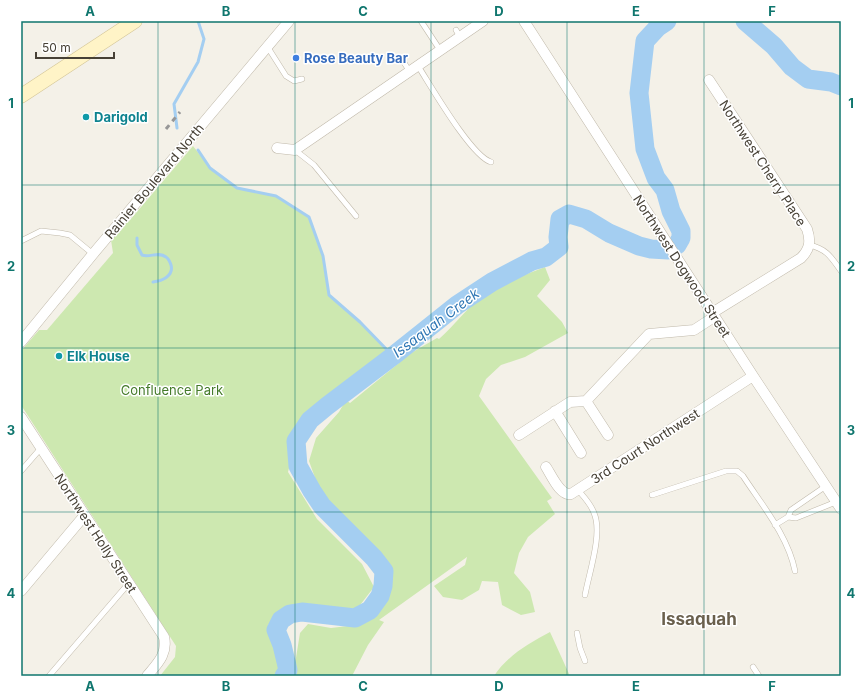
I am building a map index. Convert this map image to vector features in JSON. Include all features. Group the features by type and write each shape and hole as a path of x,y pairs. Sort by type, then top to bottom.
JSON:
{"main road":[{"path":"21,96 120,25 135,21"}],"street":[{"name":"Rainier Boulevard North","path":"21,342 288,21"},
{"path":"277,148 295,150 414,69 440,50 458,33 483,21"},
{"name":"Northwest Dogwood Street","path":"524,21 713,315 826,486 839,503"},
{"name":"Northwest Cherry Place","path":"709,80 807,229 810,236 809,246"},
{"path":"519,435 570,402 586,401 649,334 694,330 713,315 801,258 809,246"},
{"name":"3rd Court Northwest","path":"546,467 562,492 568,495 578,490 753,376"},
{"path":"586,401 608,435"},
{"path":"555,411 581,453"},
{"name":"Northwest Holly Street","path":"21,417 164,637 166,644 165,652 147,676"},
{"path":"21,591 84,516"}],"lane":[{"path":"421,21 440,50"},
{"path":"267,46 286,76 294,81 302,79"},
{"path":"402,61 414,69 465,138 481,156 491,162"},
{"path":"295,150 314,165 356,216"},
{"path":"21,241 41,231 60,233 70,235 93,254"},
{"path":"809,246 819,247 825,250 841,271"},
{"path":"21,471 41,448"},
{"path":"652,495 726,470 737,471 743,476 775,525 792,556 795,571"},
{"path":"775,525 788,517 791,510 826,486"},
{"path":"578,490 594,512 598,524 597,538 585,596"},
{"path":"788,517 796,518 839,503"},
{"path":"49,676 129,583"},
{"path":"577,633 580,648 586,661"},
{"path":"753,667 759,676"}],"green space":[{"name":"Confluence Park","path":"193,146 210,168 237,188 276,196 309,217 323,256 329,295 360,322 393,356 310,420 296,441 288,472 317,519 362,564 374,587 357,609 332,608 305,603 286,607 268,625 281,665 274,676 160,676 175,657 176,646 21,405 21,351 39,330 47,330 113,253 111,240"},
{"path":"545,267 550,280 537,296 562,322 568,333 525,357 501,365 486,379 479,396 552,498 547,501 555,514 528,537 519,553 514,573 530,592 535,612 521,615 502,605 498,582 482,581 479,590 462,600 443,597 434,586 465,565 467,557 379,620 384,622 368,645 352,676 288,676 294,670 300,633 308,624 331,628 356,625 382,604 389,585 387,563 344,520 319,489 309,461 316,438 339,412 346,400 350,403 411,353 437,338 439,339 479,299 500,285"},
{"path":"550,632 570,676 494,676 505,662 526,645"}],"waterway":[{"path":"177,128 174,104 198,62 204,39 198,21"},
{"name":"Issaquah Creek","path":"284,676 288,670 282,645 276,630 281,620 290,614 302,612 355,618 370,610 380,596 383,586 384,571 374,558 322,506 298,466 296,441 310,420 457,305 492,282 532,261 546,257 559,247 558,237 560,219 569,214 586,219 609,233 639,246 651,249 668,250 677,245 681,238 681,231 671,211 665,190 656,178 645,149 639,93 645,41 658,27 667,21"},
{"name":"Issaquah Creek","path":"745,21 774,46 792,67 808,79 831,82 841,86"},
{"path":"198,150 210,168 237,188 276,196 309,217 323,256 329,295 360,322 393,356"},
{"path":"137,238 137,245 142,255 163,255 168,259 171,265 171,272 169,275 163,279 153,282"}],"railway":[{"path":"166,129 180,112"}],"place":[{"name":"Rose Beauty Bar","path":"296,58"},
{"name":"Darigold","path":"86,117"},
{"name":"Elk House","path":"59,356"}],"district":[{"name":"Issaquah","path":"699,619"}]}
